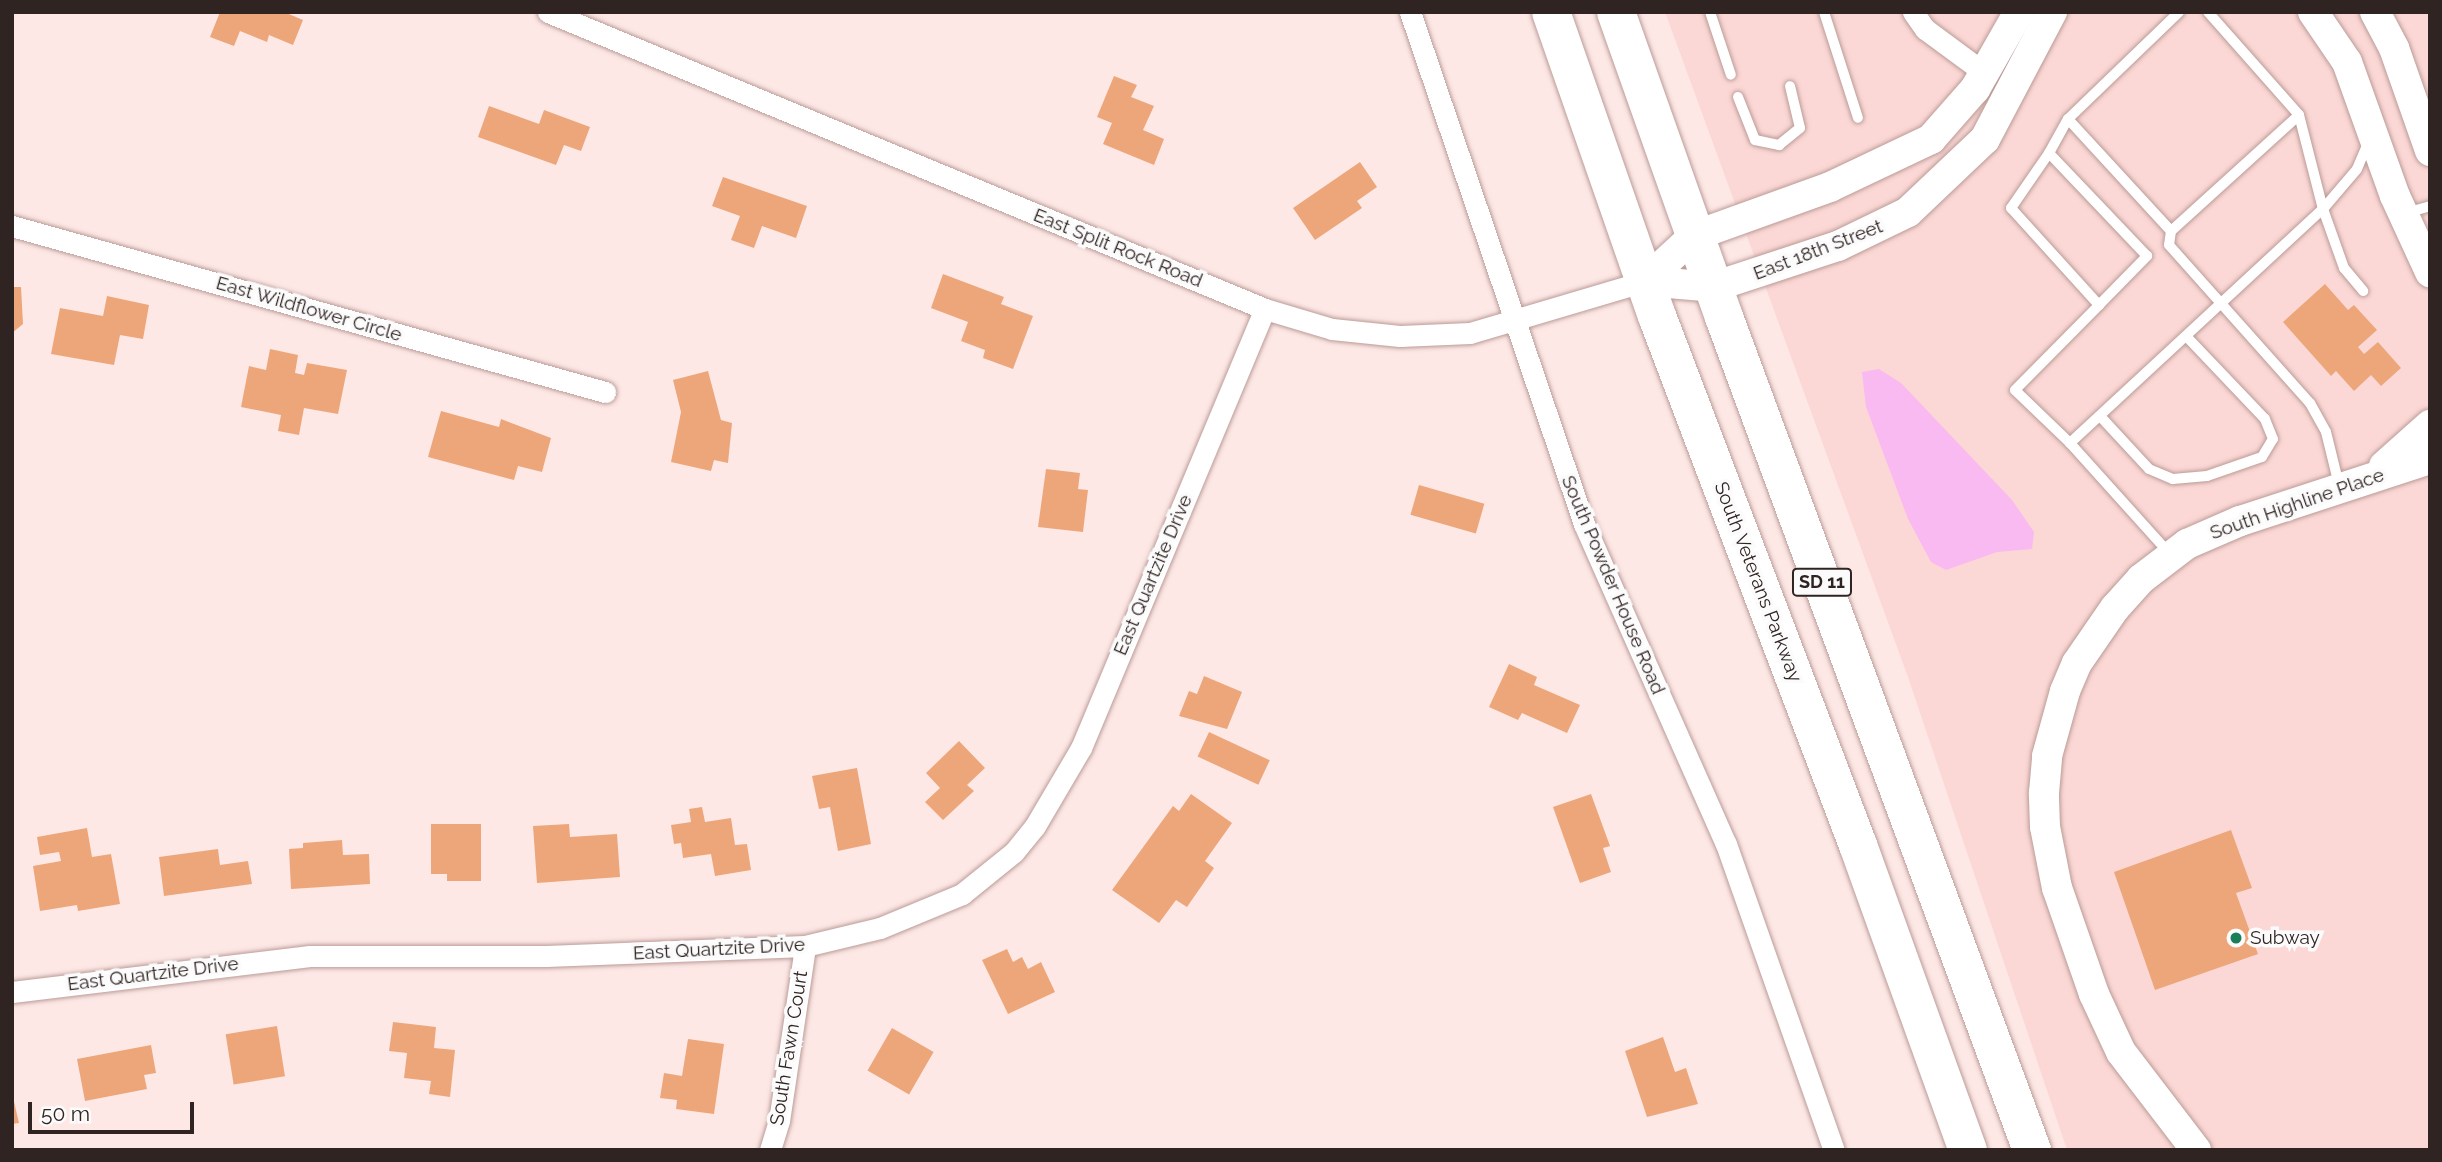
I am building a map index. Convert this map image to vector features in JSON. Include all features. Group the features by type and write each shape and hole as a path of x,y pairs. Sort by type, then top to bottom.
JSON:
{"highway":[{"name":"South Veterans Parkway","path":"1552,12 1645,281 1968,1150"},
{"name":"SD 11","path":"1616,12 1694,236 2032,1150"}],"street":[{"name":"East Split Rock Road","path":"548,12 580,18 1265,309 1332,329 1400,336 1470,332 1514,323 1645,281 1694,236"},
{"name":"South Powder House Road","path":"1410,12 1584,524 1727,844 1834,1150"},
{"path":"1913,12 1924,29 1986,74"},
{"path":"1694,236 1907,153 1953,118 1986,74 2019,12"},
{"name":"East 18th Street","path":"1645,281 1713,287 1863,236 1908,212 1967,160 2003,112 2052,12"},
{"path":"2313,12 2347,62 2373,128 2416,210 2430,272"},
{"path":"2375,12 2394,48 2430,151"},
{"name":"East Wildflower Circle","path":"12,226 605,392"},
{"name":"East Quartzite Drive","path":"12,992 310,956 545,956 805,946 880,928 962,894 1014,852 1035,826 1081,748 1265,309"},
{"path":"2345,486 2394,460 2430,425"},
{"name":"South Highline Place","path":"2196,1150 2141,1082 2108,1026 2064,911 2045,827 2047,757 2077,663 2115,608 2171,556 2221,528 2430,459"},
{"name":"South Fawn Court","path":"770,1150 779,1121 805,946"}],"lane":[{"path":"1710,12 1731,75"},
{"path":"1824,12 1858,118"},
{"path":"2099,305 2011,208 2049,153 2068,119 2179,12"},
{"path":"2208,12 2299,115 2323,209 2344,268 2363,290"},
{"path":"1738,97 1755,140 1779,145 1800,128 1790,86"},
{"path":"2169,244 2171,231 2299,115"},
{"path":"2068,119 2171,231"},
{"path":"2070,443 2223,305 2323,209 2357,169 2373,128"},
{"path":"2049,153 2147,256"},
{"path":"2169,244 2147,256 2015,390 2070,443 2171,556"},
{"path":"2169,244 2310,404 2326,432 2345,486"},
{"path":"2100,416 2149,469 2173,479 2207,476 2262,457 2273,439 2265,419 2187,337"}],"shaded area":[{"path":"1665,12 2430,12 2430,1150 2067,1150 1908,677"},
{"path":"1879,369 1901,383 2012,500 2034,532 2032,549 1997,552 1946,570 1931,562 1908,519 1866,407 1862,372"}],"building":[{"path":"220,12 284,12 303,20 293,45 269,35 267,42 240,31 234,46 210,37"},
{"path":"1114,76 1137,85 1131,97 1154,106 1143,130 1164,139 1154,165 1103,144 1112,123 1097,117"},
{"path":"489,106 539,124 544,110 590,127 581,151 564,145 556,165 478,137"},
{"path":"1360,162 1377,187 1357,201 1362,208 1315,240 1293,208"},
{"path":"723,177 807,206 796,238 762,226 754,248 731,240 740,216 712,206"},
{"path":"943,274 1004,297 1001,304 1033,316 1013,369 983,358 985,350 961,341 968,322 931,308"},
{"path":"2325,284 2348,310 2354,305 2377,330 2358,347 2364,354 2378,342 2401,368 2381,386 2371,375 2354,391 2336,371 2331,376 2283,322"},
{"path":"12,287 21,287 23,324 12,333"},
{"path":"107,296 149,305 143,339 120,335 114,365 51,354 60,308 103,316"},
{"path":"270,349 298,355 295,373 304,375 307,363 347,370 338,414 304,408 299,435 278,431 281,415 241,407 249,366 266,370"},
{"path":"708,371 721,420 732,423 728,463 714,460 711,471 671,462 681,412 673,380"},
{"path":"441,411 499,427 501,419 551,438 542,472 518,466 514,480 428,457"},
{"path":"1046,469 1080,473 1078,489 1088,490 1083,532 1038,527"},
{"path":"1419,485 1484,504 1476,534 1410,515"},
{"path":"1509,664 1537,677 1534,685 1580,705 1567,733 1522,713 1518,720 1489,707"},
{"path":"1204,676 1242,692 1227,729 1179,716 1189,691 1197,694"},
{"path":"1209,732 1270,760 1258,785 1198,756"},
{"path":"959,741 985,768 967,785 974,791 943,820 925,802 940,788 926,773"},
{"path":"857,768 871,844 838,851 830,807 819,809 812,776"},
{"path":"1191,794 1232,823 1205,861 1214,868 1187,907 1176,900 1159,923 1112,890 1173,806 1179,811"},
{"path":"1591,794 1610,846 1603,848 1611,872 1580,883 1553,807"},
{"path":"702,807 705,822 731,818 735,845 747,844 751,870 715,876 711,854 683,858 681,843 674,844 671,825 691,822 689,809"},
{"path":"431,824 481,824 481,881 447,881 447,874 431,874"},
{"path":"569,824 570,837 617,834 620,877 537,883 533,826"},
{"path":"87,828 92,857 111,854 120,904 78,911 77,905 40,911 33,866 61,861 59,852 40,855 37,837"},
{"path":"2231,830 2252,888 2236,893 2258,954 2155,990 2114,872"},
{"path":"342,840 343,855 369,854 370,884 291,889 289,849 303,848 303,843"},
{"path":"218,849 220,865 248,861 252,884 164,896 159,857"},
{"path":"1007,949 1013,962 1022,957 1028,969 1041,962 1055,992 1008,1014 982,960"},
{"path":"393,1022 436,1027 434,1048 455,1050 450,1097 429,1094 431,1081 404,1078 407,1053 389,1051"},
{"path":"277,1026 285,1076 234,1085 226,1034"},
{"path":"892,1028 934,1052 909,1094 868,1070"},
{"path":"1663,1037 1675,1072 1686,1068 1698,1104 1647,1117 1625,1051"},
{"path":"688,1039 724,1044 714,1114 676,1109 677,1100 660,1098 664,1073 682,1076"},
{"path":"151,1045 156,1073 144,1075 147,1089 85,1101 77,1059"},
{"path":"12,1093 19,1123 12,1124"}],"place":[{"name":"Subway","path":"2236,938"}]}
